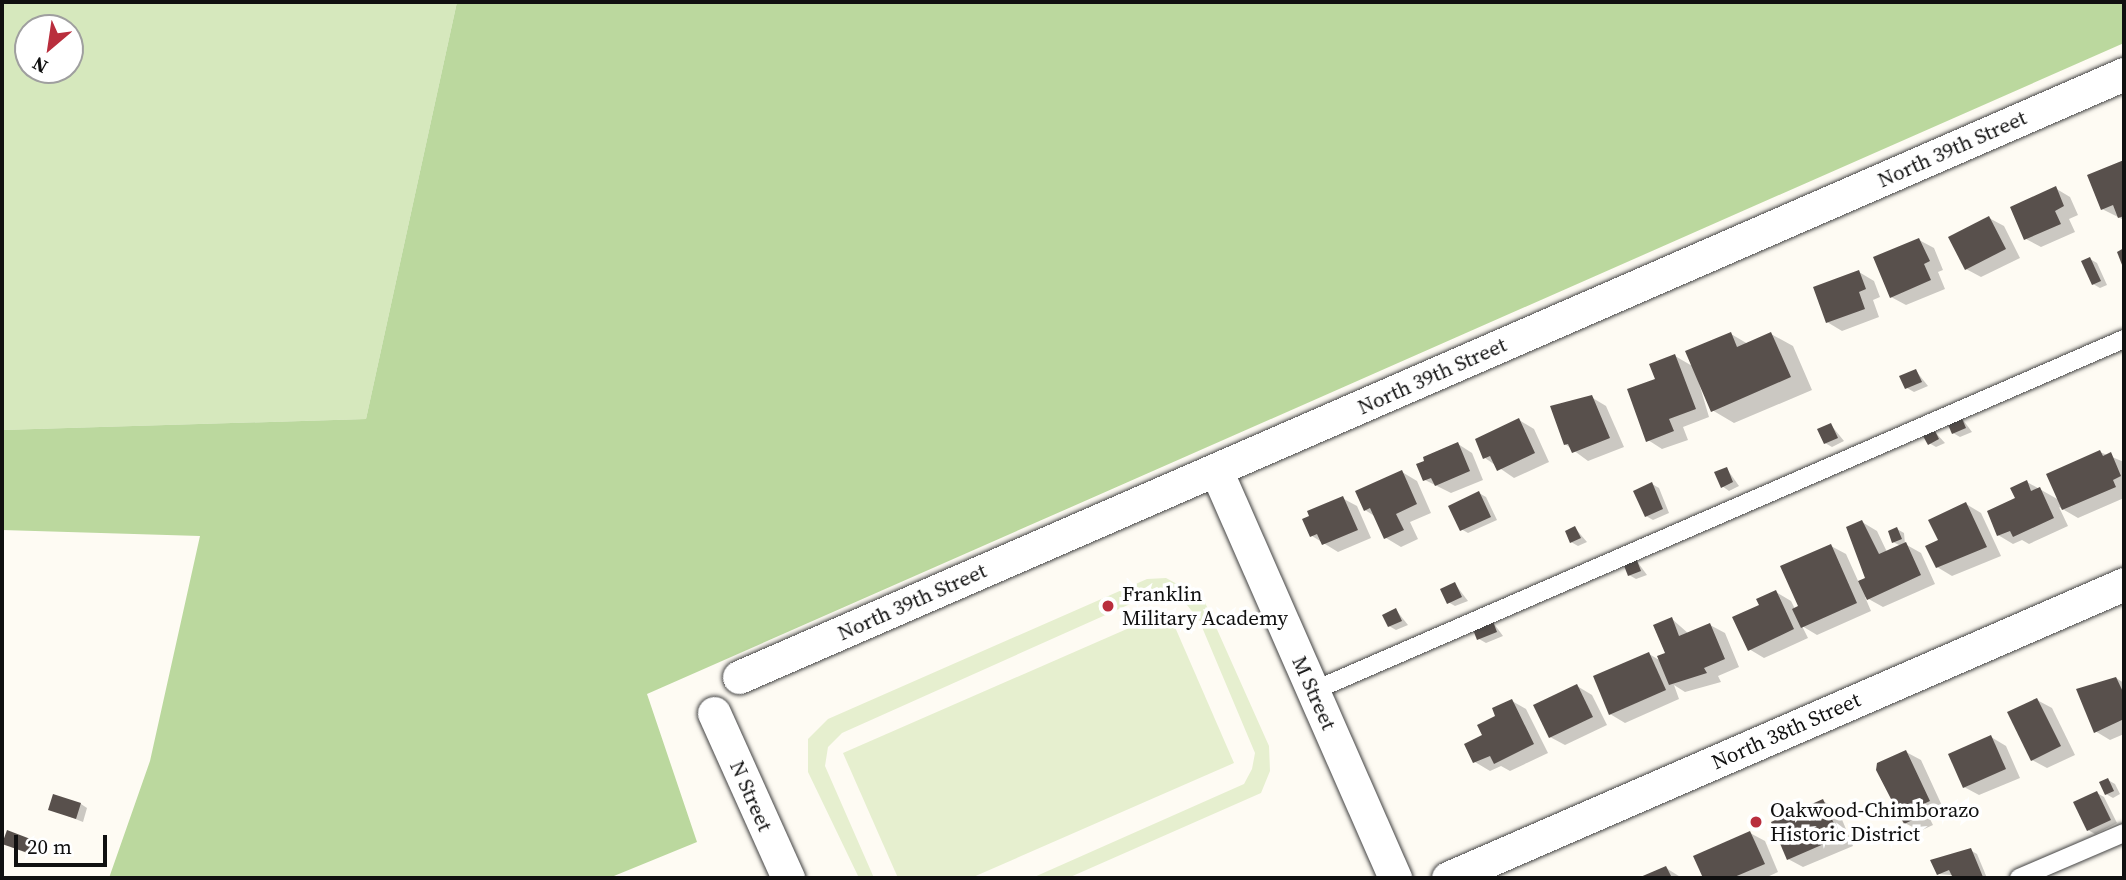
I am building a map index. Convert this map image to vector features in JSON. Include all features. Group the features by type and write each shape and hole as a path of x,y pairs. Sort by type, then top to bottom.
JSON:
{"street":[{"name":"North 39th Street","path":"739,677 2124,74"},
{"name":"M Street","path":"1216,470 1395,878"},
{"name":"North 38th Street","path":"1448,878 2124,584"},
{"name":"N Street","path":"714,713 788,878"}],"lane":[{"path":"1313,691 2124,339"},
{"path":"2020,878 2124,832"}],"green space":[{"path":"2,2 457,2 366,419 2,430"},
{"path":"457,2 2124,2 2124,43 647,694 697,842 609,878 109,878 150,761 200,536 2,530 2,430 366,419"},
{"path":"1166,578 1203,598 1269,746 1270,771 1261,793 1068,878 1032,878 1244,784 1252,769 1255,753 1199,620 1183,600 1157,592 842,733 828,747 825,766 874,878 859,878 808,772 808,739 828,719 1147,579"},
{"path":"1168,611 1234,763 971,878 898,878 843,753"}],"building":[{"path":"2124,160 2124,216 2118,218 2113,205 2101,210 2087,175"},
{"path":"2056,186 2064,206 2055,211 2061,224 2024,240 2010,207"},
{"path":"1989,216 2006,249 1965,270 1948,237"},
{"path":"1919,238 1930,261 1924,264 1931,280 1890,298 1873,257"},
{"path":"2124,248 2124,270 2117,252"},
{"path":"2090,257 2101,281 2092,285 2081,261"},
{"path":"1859,270 1866,289 1859,292 1865,309 1826,323 1813,287"},
{"path":"1731,332 1737,347 1771,332 1791,377 1711,412 1685,351"},
{"path":"1675,354 1696,409 1669,419 1674,431 1646,442 1627,389 1655,379 1649,364"},
{"path":"1916,369 1922,382 1905,389 1899,376"},
{"path":"1592,395 1610,438 1572,453 1568,444 1564,445 1550,406"},
{"path":"1960,414 1966,428 1952,434 1946,420"},
{"path":"1519,418 1535,453 1497,471 1490,456 1483,459 1475,439"},
{"path":"1831,423 1838,438 1824,444 1817,429"},
{"path":"1935,431 1939,439 1928,445 1923,436"},
{"path":"1458,442 1470,471 1435,486 1431,478 1423,481 1416,464 1424,461 1423,457"},
{"path":"2100,450 2103,456 2111,452 2121,476 2113,480 2116,487 2062,510 2046,474"},
{"path":"1727,467 1733,482 1721,488 1714,472"},
{"path":"1402,470 1417,504 1396,514 1404,530 1384,539 1370,508 1364,511 1355,491"},
{"path":"2027,480 2031,491 2040,487 2054,518 2013,537 2010,531 1997,536 1987,511 2015,498 2010,488"},
{"path":"1652,482 1663,509 1645,517 1633,491"},
{"path":"1479,491 1491,517 1460,531 1448,506"},
{"path":"1343,496 1358,530 1322,545 1317,534 1310,537 1302,519 1309,516 1307,511"},
{"path":"1966,502 1987,547 1936,568 1925,546 1938,540 1928,520"},
{"path":"1862,520 1879,554 1906,542 1921,575 1867,600 1858,581 1865,578 1846,527"},
{"path":"1575,526 1581,538 1570,543 1565,531"},
{"path":"1897,527 1902,539 1892,543 1888,531"},
{"path":"1831,544 1857,603 1801,628 1792,609 1798,606 1780,566"},
{"path":"1636,558 1641,571 1628,576 1623,563"},
{"path":"1455,582 1462,597 1447,604 1440,589"},
{"path":"1776,590 1794,629 1748,651 1732,617 1759,605 1756,599"},
{"path":"1396,608 1402,621 1388,627 1382,615"},
{"path":"1672,617 1679,636 1710,623 1725,659 1704,668 1707,673 1669,685 1657,656 1665,653 1653,625"},
{"path":"1492,619 1497,632 1477,640 1472,627"},
{"path":"1649,652 1666,690 1609,715 1593,676"},
{"path":"2116,677 2124,694 2124,719 2094,733 2076,689"},
{"path":"1577,684 1593,717 1549,738 1533,705"},
{"path":"2037,698 2061,746 2031,761 2007,712"},
{"path":"1512,699 1534,744 1494,764 1490,756 1473,763 1464,744 1482,735 1477,725 1495,716 1492,708"},
{"path":"1991,735 2006,769 1963,788 1948,754"},
{"path":"1906,750 1930,801 1915,808 1919,817 1904,824 1876,770 1877,763"},
{"path":"2108,778 2114,791 2105,795 2099,782"},
{"path":"2097,791 2111,820 2087,831 2073,802"},
{"path":"53,794 81,803 76,819 48,810"},
{"path":"1823,799 1840,837 1787,860 1771,822"},
{"path":"7,830 33,840 28,853 2,844"},
{"path":"1750,831 1765,864 1732,878 1703,878 1693,856"},
{"path":"1971,848 1983,877 1953,878 1949,870 1937,875 1930,860"},
{"path":"1666,866 1672,878 1638,878"}],"place":[{"name":"Franklin Military Academy","path":"1108,606"},
{"name":"Oakwood-Chimborazo Historic District","path":"1756,822"}]}
